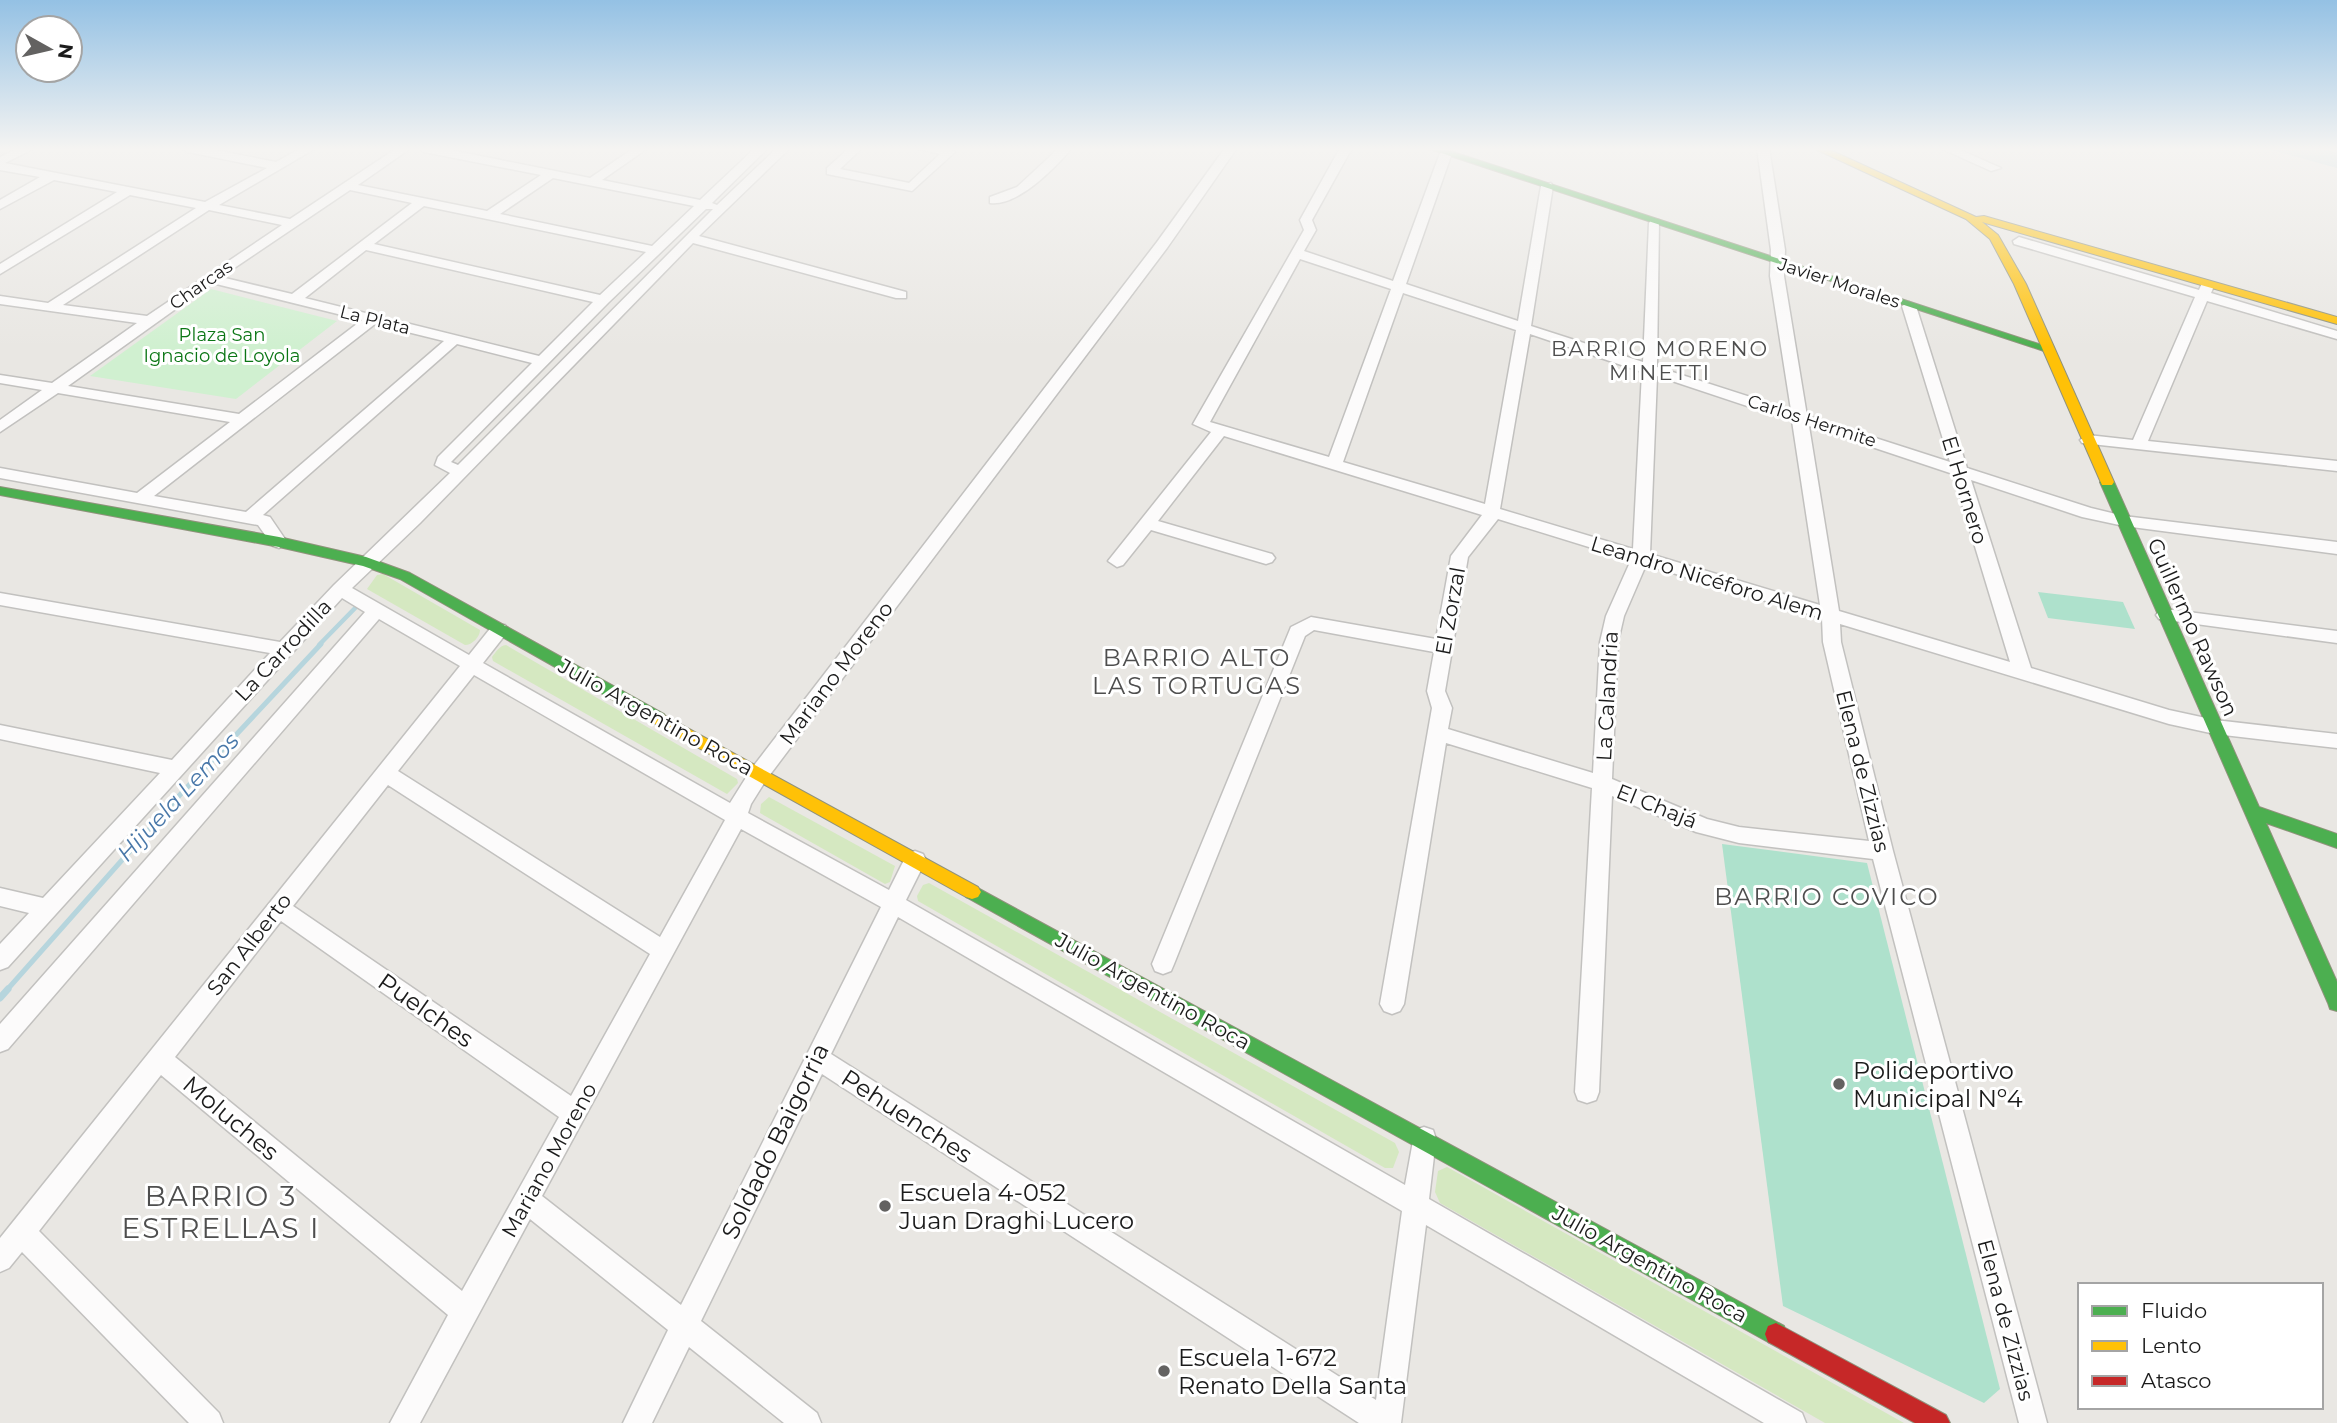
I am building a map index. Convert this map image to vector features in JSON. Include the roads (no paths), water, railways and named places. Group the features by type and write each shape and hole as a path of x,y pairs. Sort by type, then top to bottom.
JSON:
{"street":[{"path":"0,270 90,214"},
{"path":"50,307 194,214"},
{"path":"246,214 293,223"},
{"name":"Charcas","path":"0,427 210,278 306,214"},
{"path":"293,300 405,214"},
{"path":"481,214 654,250"},
{"path":"460,471 447,468 443,465 443,460 692,214"},
{"name":"La Carrodilla","path":"0,960 282,649 715,214"},
{"name":"Mariano Moreno","path":"404,1423 737,817 741,802 759,774 1184,214"},
{"path":"1296,253 1310,230 1306,220 1309,214"},
{"path":"1334,465 1398,287 1419,214"},
{"name":"El Zorzal","path":"1392,1004 1442,708 1436,691 1460,556 1489,520 1492,512 1542,214"},
{"name":"Javier Morales","path":"1629,214 2048,349"},
{"name":"Elena de Zizzias","path":"1772,214 1778,263 1777,276 1831,615 1832,642 1882,851 2033,1423"},
{"name":"Guillermo Rawson","path":"1965,214 1982,224 2018,237 2012,267 2337,1003"},
{"path":"1967,214 2018,237 2205,289 2337,321"},
{"name":"La Calandria","path":"1587,1091 1611,626 1614,612 1641,559 1651,368 1654,223"},
{"path":"690,238 901,295"},
{"path":"364,246 603,300"},
{"name":"Carlos Hermite","path":"1296,253 2088,513 2124,521 2337,548"},
{"name":"Leandro Nicéforo Alem","path":"1296,253 1201,424 2169,717 2215,727 2337,741"},
{"name":"La Plata","path":"210,278 541,361"},
{"path":"2205,289 2337,335"},
{"path":"2138,446 2205,289"},
{"path":"0,300 150,321"},
{"name":"El Hornero","path":"1909,306 2023,673"},
{"path":"141,498 371,320"},
{"path":"250,518 455,339"},
{"path":"0,379 240,419"},
{"path":"1117,561 1221,430"},
{"path":"2088,440 2337,466"},
{"path":"0,473 250,518 268,523 279,542"},
{"name":"Julio Argentino Roca","path":"0,491 279,542 366,562 405,576 759,774 1938,1423"},
{"path":"1147,523 1266,558"},
{"path":"340,589 737,817 893,903 1792,1423"},
{"path":"0,598 282,649"},
{"name":"La Carrodilla","path":"0,1041 378,609"},
{"path":"2165,615 2337,637"},
{"path":"1163,964 1297,632 1311,623 1444,647"},
{"name":"San Alberto","path":"0,1259 499,630"},
{"path":"0,732 175,768"},
{"name":"El Chajá","path":"1438,733 1603,784 1703,826 1738,835 1882,851"},
{"path":"385,773 663,951"},
{"path":"2251,811 2337,841"},
{"name":"Soldado Baigorria","path":"637,1423 915,860"},
{"path":"0,897 47,908"},
{"name":"Puelches","path":"278,907 574,1113"},
{"name":"Moluches","path":"159,1058 466,1311"},
{"name":"Pehuenches","path":"817,1058 1386,1423"},
{"path":"1386,1423 1424,1139"},
{"path":"527,1200 683,1327 807,1423"},
{"path":"21,1232 209,1423"}],"waterway":[{"name":"Hijuela Lemos","path":"319,645 360,603"},
{"name":"Hijuela Lemos","path":"6,991 177,798 321,644"},
{"name":"Hijuela Lemos","path":"0,998 8,989"}],"place":[{"name":"Polideportivo Municipal Nº4","path":"1839,1084"},
{"name":"Escuela 4-052 Juan Draghi Lucero","path":"885,1206"},
{"name":"Escuela 1-672 Renato Della Santa","path":"1164,1371"}],"district":[{"name":"BARRIO MORENO MINETTI","path":"1660,360"},
{"name":"BARRIO ALTO LAS TORTUGAS","path":"1197,671"},
{"name":"BARRIO COVICO","path":"1827,896"},
{"name":"BARRIO 3 ESTRELLAS I","path":"221,1212"}],"park label":[{"name":"Plaza San Ignacio de Loyola","path":"222,345"}]}
